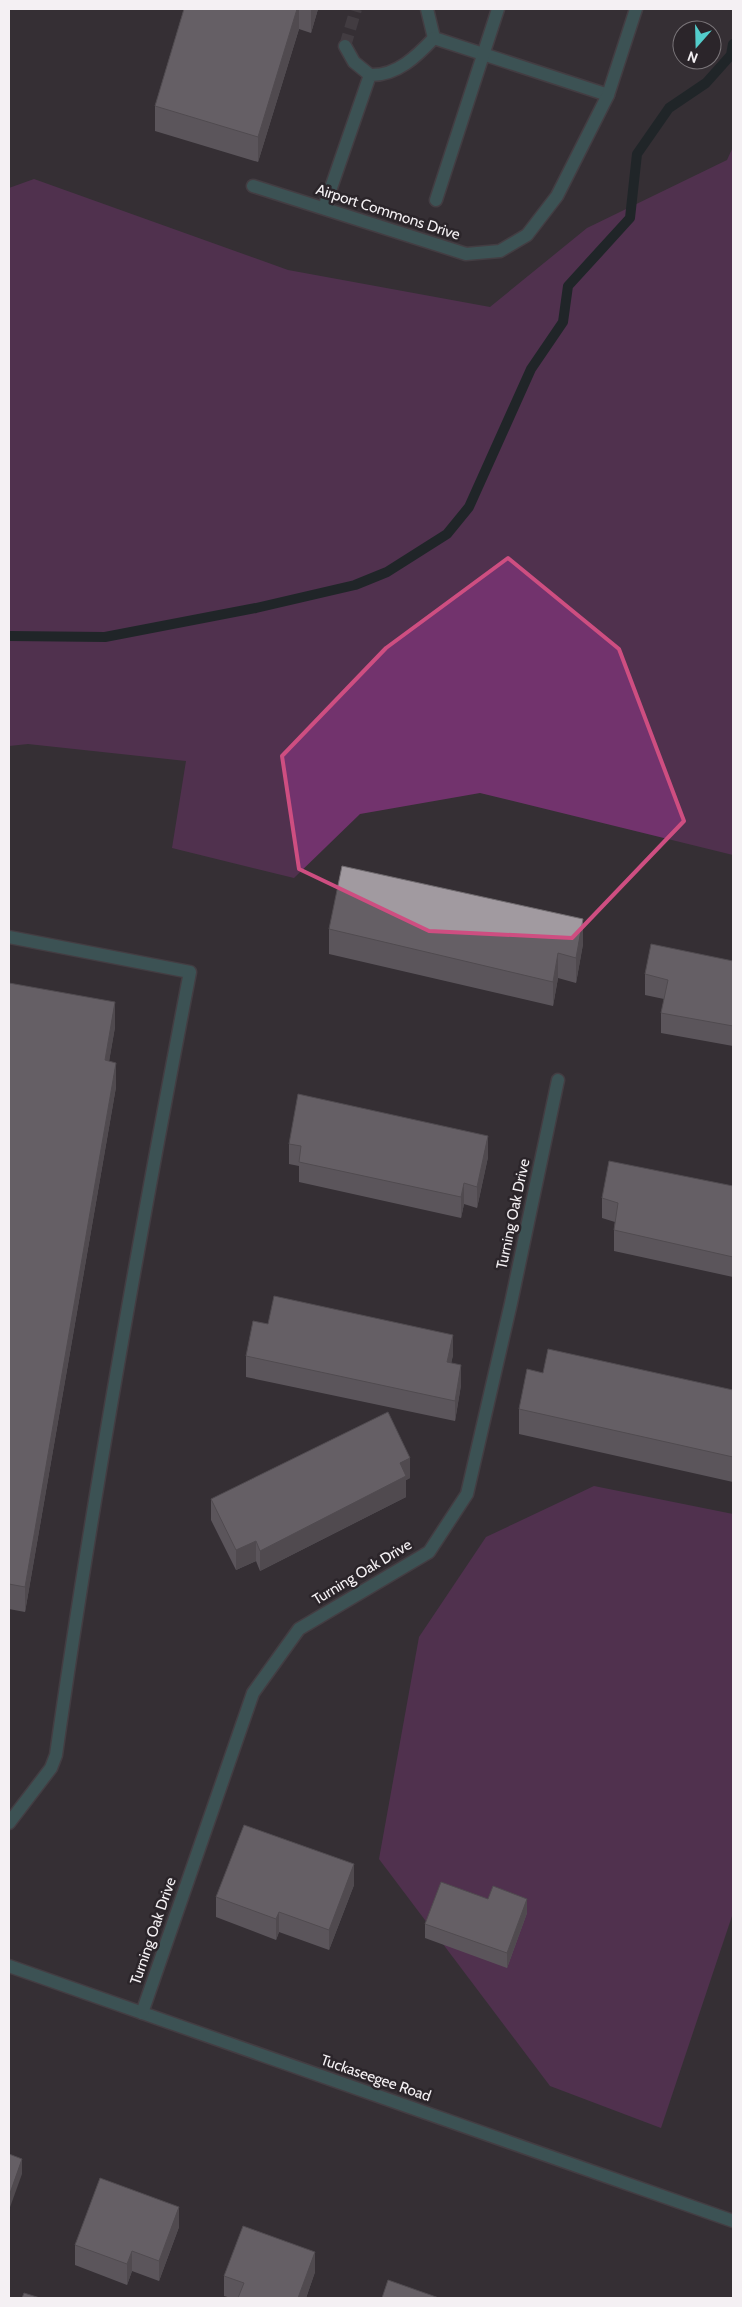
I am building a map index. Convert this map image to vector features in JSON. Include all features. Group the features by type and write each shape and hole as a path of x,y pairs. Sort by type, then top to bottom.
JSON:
{"street":[{"path":"427,9 434,38"},
{"path":"436,200 498,9"},
{"name":"Airport Commons Drive","path":"253,186 466,254 500,251 527,234 557,196 608,94 636,9"},
{"path":"434,38 608,94"},
{"path":"345,46 354,62 370,75 383,75 414,59 434,38"},
{"path":"324,208 370,75"},
{"path":"9,936 190,972 169,1081 78,1602 56,1755 50,1768 9,1823"},
{"name":"Turning Oak Drive","path":"142,2013 253,1693 299,1629 429,1552 467,1494 511,1302 558,1080"},
{"name":"Tuckaseegee Road","path":"9,1966 733,2221"}],"highlighted area":[{"path":"508,558 619,649 684,821 572,938 429,931 299,869 282,756 386,648"}],"shaded area":[{"path":"733,147 733,855 480,793 360,814 294,878 172,848 186,761 28,744 9,746 9,188 34,179 288,270 490,307 587,228 727,160"},
{"path":"594,1486 733,1514 733,1913 661,2128 550,2086 379,1859 419,1637 486,1537"}],"building":[{"path":"184,9 297,9 258,137 155,106"},
{"path":"342,866 583,919 576,958 558,953 553,982 329,929"},
{"path":"651,944 733,961 733,1026 661,1013 668,980 645,974"},
{"path":"9,983 115,1002 105,1060 116,1063 25,1587 9,1584"},
{"path":"298,1094 488,1136 477,1187 464,1183 461,1197 299,1162 301,1146 289,1144"},
{"path":"609,1161 733,1186 733,1257 614,1230 618,1203 602,1198"},
{"path":"274,1296 453,1335 447,1362 461,1365 455,1401 246,1356 253,1321 268,1324"},
{"path":"548,1349 733,1390 733,1457 519,1409 527,1369 543,1373"},
{"path":"388,1412 410,1458 400,1463 406,1476 260,1551 256,1541 236,1550 211,1499"},
{"path":"244,1825 354,1864 329,1930 279,1912 276,1919 216,1897"},
{"path":"441,1882 488,1899 493,1886 527,1899 507,1953 425,1924"},
{"path":"9,2154 22,2159 9,2196"},
{"path":"100,2178 179,2207 159,2261 132,2251 127,2264 75,2245"},
{"path":"243,2226 315,2252 298,2298 238,2298 244,2283 224,2276"},
{"path":"388,2280 439,2298 382,2298"},
{"path":"24,2293 40,2298 22,2298"}],"waterway":[{"path":"9,636 105,637 256,608 355,585 387,572 447,534 469,507 531,369 563,322 568,286 630,218 637,154 669,108 706,83 731,55 733,44"}],"tunnel":[{"path":"345,46 356,9"}]}
